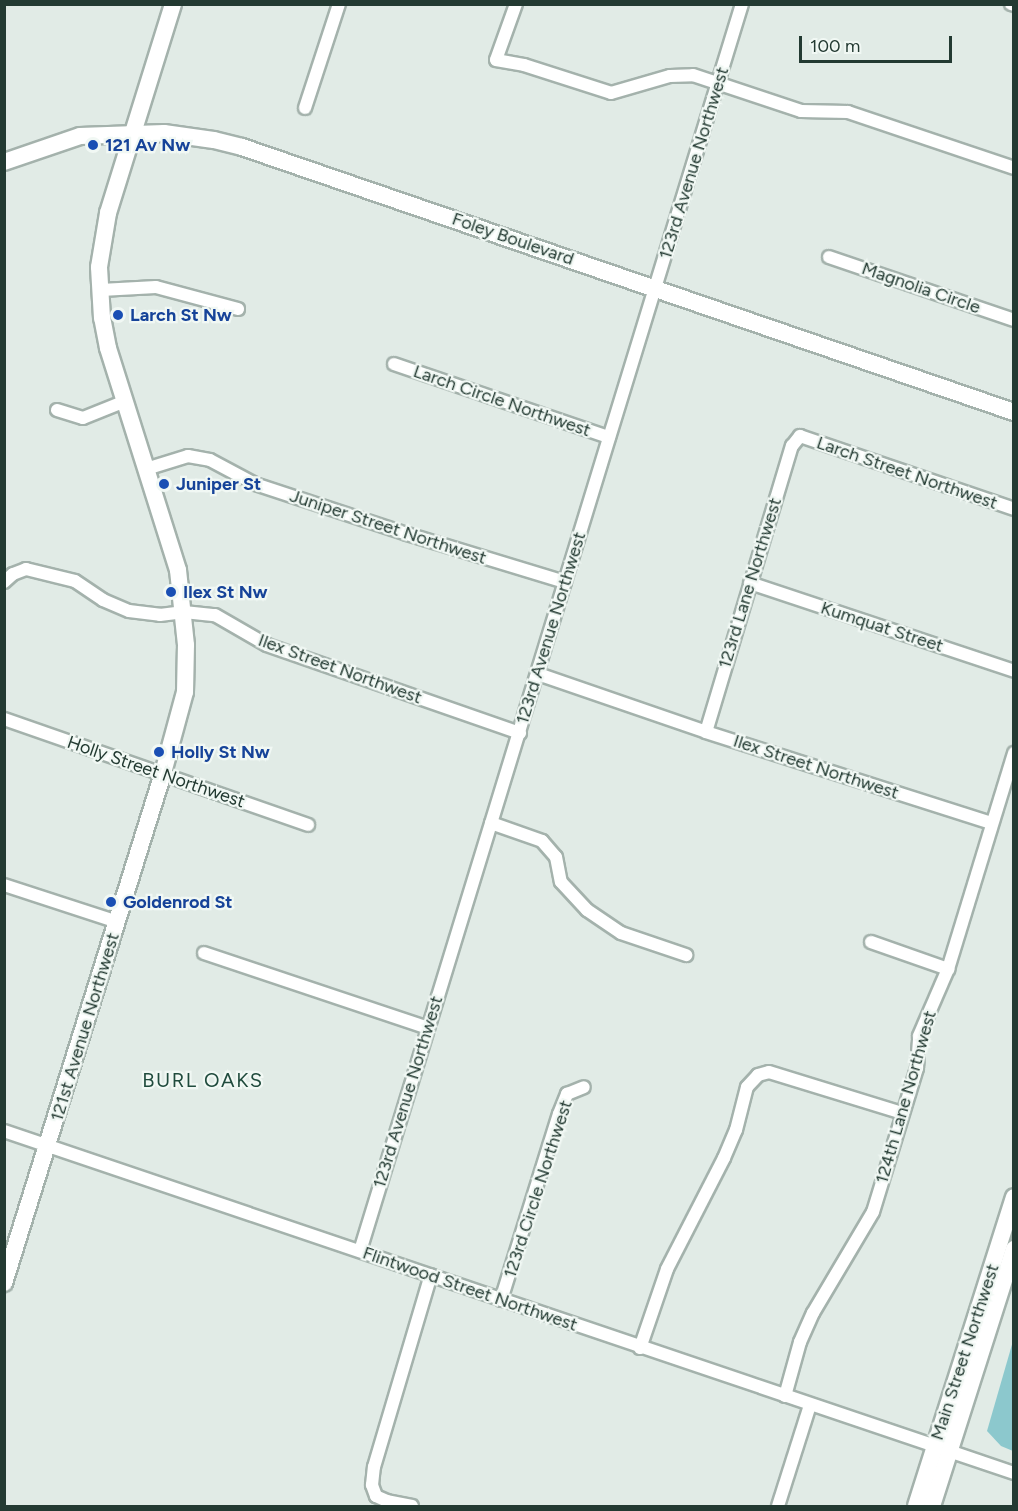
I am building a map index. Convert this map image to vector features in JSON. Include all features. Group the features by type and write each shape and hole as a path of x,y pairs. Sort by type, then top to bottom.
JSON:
{"street":[{"name":"121st Avenue Northwest","path":"4,1283 118,921 163,773 184,692 184,612 178,570 123,402 104,328 99,267 108,213 173,4"},
{"path":"305,108 339,4"},
{"path":"516,4 496,60 524,65 611,93 670,76 693,75 801,111 848,112 1014,168"},
{"name":"123rd Avenue Northwest","path":"360,1251 742,4"},
{"name":"Foley Boulevard","path":"4,162 80,136 189,135 242,147 1014,412"},
{"name":"Magnolia Circle","path":"829,257 1014,320"},
{"path":"101,290 156,287 238,309"},
{"name":"Larch Circle Northwest","path":"394,364 609,437"},
{"path":"57,410 83,418 123,402"},
{"name":"Larch Street Northwest","path":"800,436 1014,509"},
{"name":"123rd Lane Northwest","path":"706,732 792,446 800,436"},
{"name":"Juniper Street Northwest","path":"146,468 188,456 210,459 255,484 407,534 565,582"},
{"name":"Ilex Street Northwest","path":"4,582 13,574 26,569 75,581 103,600 129,611 159,615 184,612 215,615 267,645 520,734"},
{"name":"Kumquat Street","path":"750,584 1014,671"},
{"name":"Ilex Street Northwest","path":"538,674 706,732 993,823"},
{"name":"Holly Street Northwest","path":"4,719 308,825"},
{"name":"124th Lane Northwest","path":"784,1396 800,1342 813,1312 873,1212 917,1068 919,1036 948,969 1014,753"},
{"path":"491,823 542,842 556,857 561,882 587,910 621,933 686,955"},
{"path":"4,885 118,921"},
{"path":"871,942 948,969"},
{"path":"204,953 428,1028"},
{"path":"640,1348 667,1269 724,1158 736,1130 747,1087 758,1075 769,1072 902,1113"},
{"name":"123rd Circle Northwest","path":"501,1300 559,1114 567,1094 584,1086"},
{"name":"Flintwood Street Northwest","path":"4,1131 1014,1473"},
{"name":"Main Street Northwest","path":"932,1506 942,1449 1014,1197"},
{"name":"Main Street Northwest","path":"916,1506 942,1449 1014,1249"},
{"path":"412,1506 387,1501 376,1496 372,1485 374,1467 431,1275"},
{"path":"778,1506 810,1405"}],"water":[{"path":"1013,1341 1014,1451 1001,1446 987,1431"}],"place":[{"name":"121 Av Nw","path":"93,145"},
{"name":"Larch St Nw","path":"118,315"},
{"name":"Juniper St","path":"164,484"},
{"name":"Ilex St Nw","path":"171,592"},
{"name":"Holly St Nw","path":"159,752"},
{"name":"Goldenrod St","path":"111,902"}],"district":[{"name":"BURL OAKS","path":"203,1080"}]}
